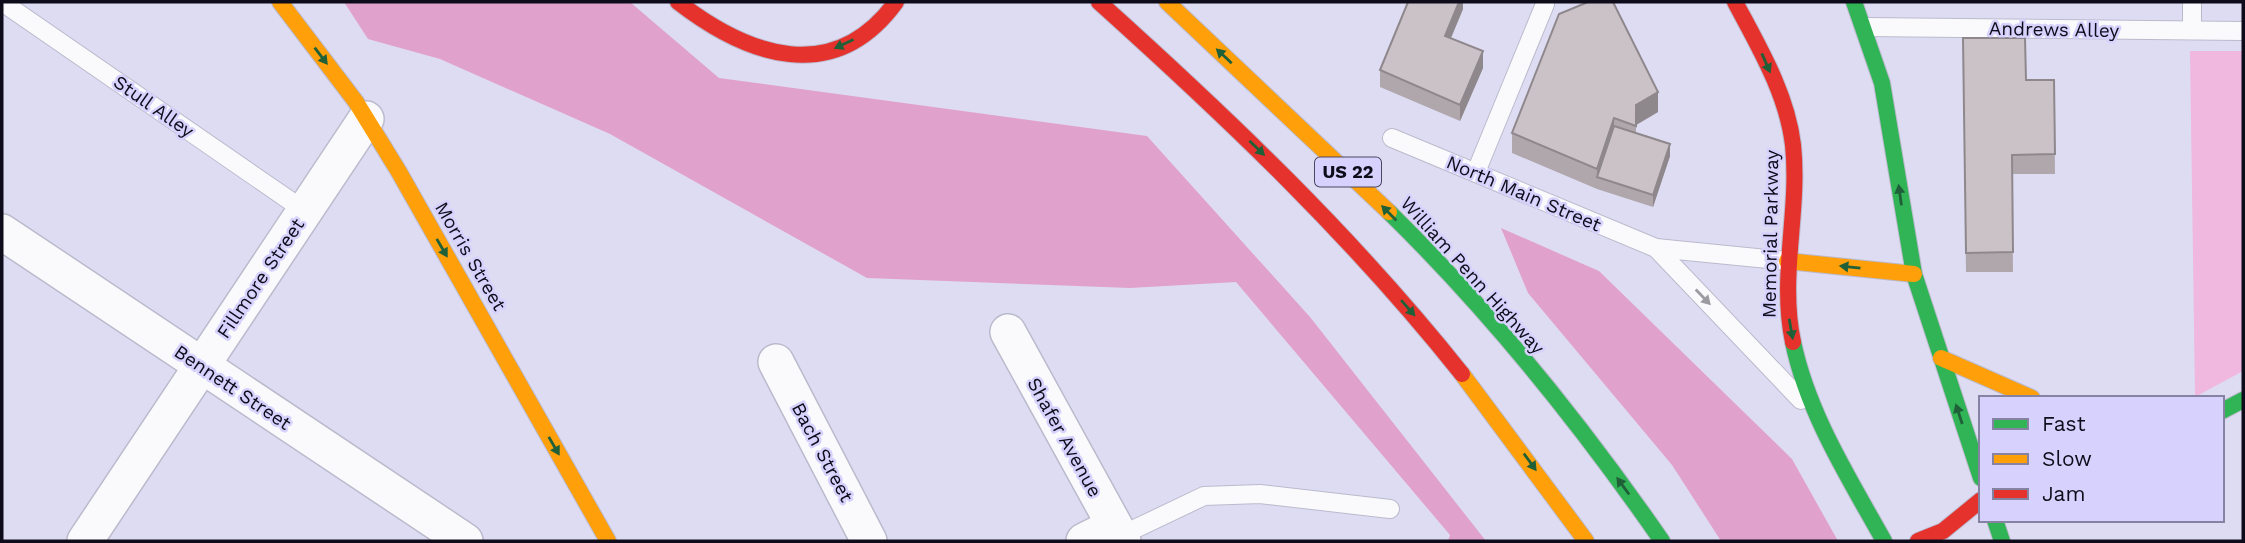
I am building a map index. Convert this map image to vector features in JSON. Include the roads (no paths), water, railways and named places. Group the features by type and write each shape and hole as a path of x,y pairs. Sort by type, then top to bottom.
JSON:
{"main road":[{"name":"Morris Street","path":"279,2 366,119 608,541"},
{"path":"678,2 742,43 779,56 800,57 820,54 856,39 884,18 896,2"},
{"name":"US 22","path":"1099,2 1286,175 1363,257 1490,407 1586,541"},
{"name":"William Penn Highway","path":"1167,2 1425,248 1517,354 1612,471 1662,541"},
{"name":"Memorial Parkway","path":"1735,2 1774,81 1792,140 1794,182 1787,261 1789,323 1805,385 1818,418 1884,541"},
{"path":"1854,2 1864,27 1888,113 1914,274 1979,472"},
{"path":"1787,261 1914,274"},
{"path":"1941,358 2027,396"},
{"path":"2224,410 2243,400"},
{"path":"1918,541 1943,531 1979,502"},
{"path":"1996,522 2002,541"}],"street":[{"name":"Fillmore Street","path":"85,541 366,119"},
{"name":"Bennett Street","path":"2,232 465,541"},
{"name":"Shafer Avenue","path":"1008,332 1110,536"},
{"name":"Bach Street","path":"776,362 869,541"}],"lane":[{"name":"Stull Alley","path":"2,2 305,211"},
{"path":"2192,2 2192,30"},
{"path":"1476,172 1545,4"},
{"name":"Andrews Alley","path":"1864,27 2243,31"},
{"name":"North Main Street","path":"1392,138 1656,248"},
{"path":"1656,248 1787,261"},
{"path":"1656,248 1818,418"},
{"path":"1110,536 1204,496 1260,494 1390,509"}]}
